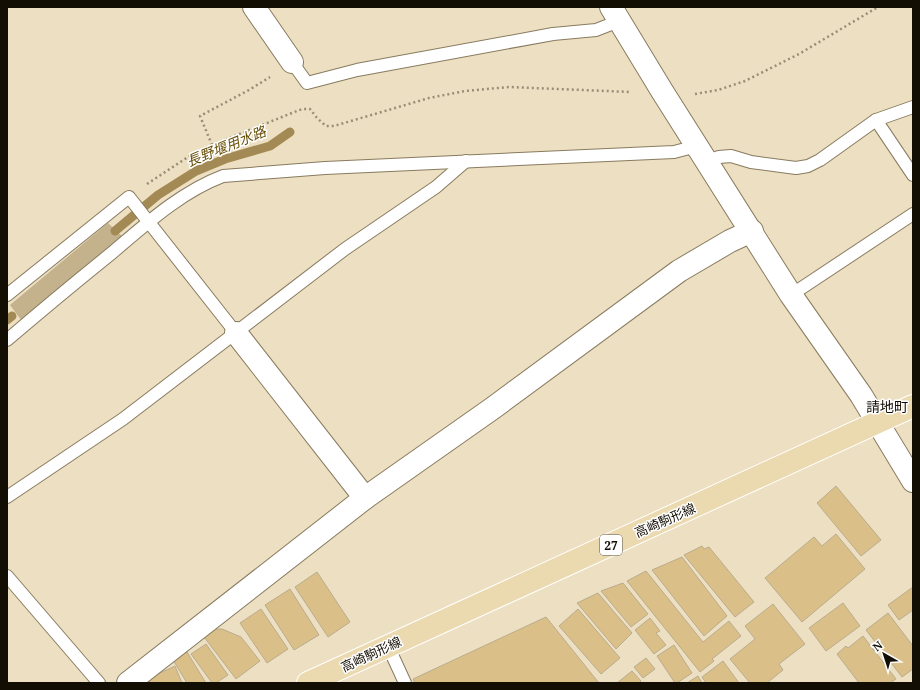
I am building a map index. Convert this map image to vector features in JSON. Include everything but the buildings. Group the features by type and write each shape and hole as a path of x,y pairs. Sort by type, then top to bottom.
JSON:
{"main road":[{"name":"高崎駒形線","path":"308,683 844,439 913,406"}],"street":[{"path":"254,7 292,62"},
{"path":"615,14 791,295 878,422 894,452 913,481"},
{"path":"128,683 365,498 493,408 679,271 730,241 752,231"},
{"path":"236,333 365,498"}],"lane":[{"path":"292,62 307,83 357,70 553,34 596,30 615,14"},
{"path":"7,340 147,219 188,192 209,181 223,176 325,168 466,160 674,152 702,153 719,157 731,156 751,162 796,168 808,166 820,160 876,120 913,107"},
{"path":"876,120 913,175"},
{"path":"7,497 123,419 345,249 436,187 466,160"},
{"path":"7,295 131,199 236,333"},
{"path":"791,295 913,214"},
{"path":"7,576 99,683"},
{"path":"388,646 405,683"}],"path":[{"path":"690,95 718,90 745,81 799,54 878,7"},
{"path":"212,145 200,116 249,90 292,62"},
{"path":"131,199 165,171 188,157 212,145 302,109 310,109 326,126 334,126 429,98 465,91 509,87 633,92"}],"shaded area":[{"path":"108,223 122,236 22,321 10,305"}],"waterway":[{"name":"長野堰用水路","path":"115,231 158,195 196,171 225,159 270,146 290,132"},
{"name":"長野堰用水路","path":"7,320 12,316"}],"district":[{"name":"請地町","path":"887,406"}]}
